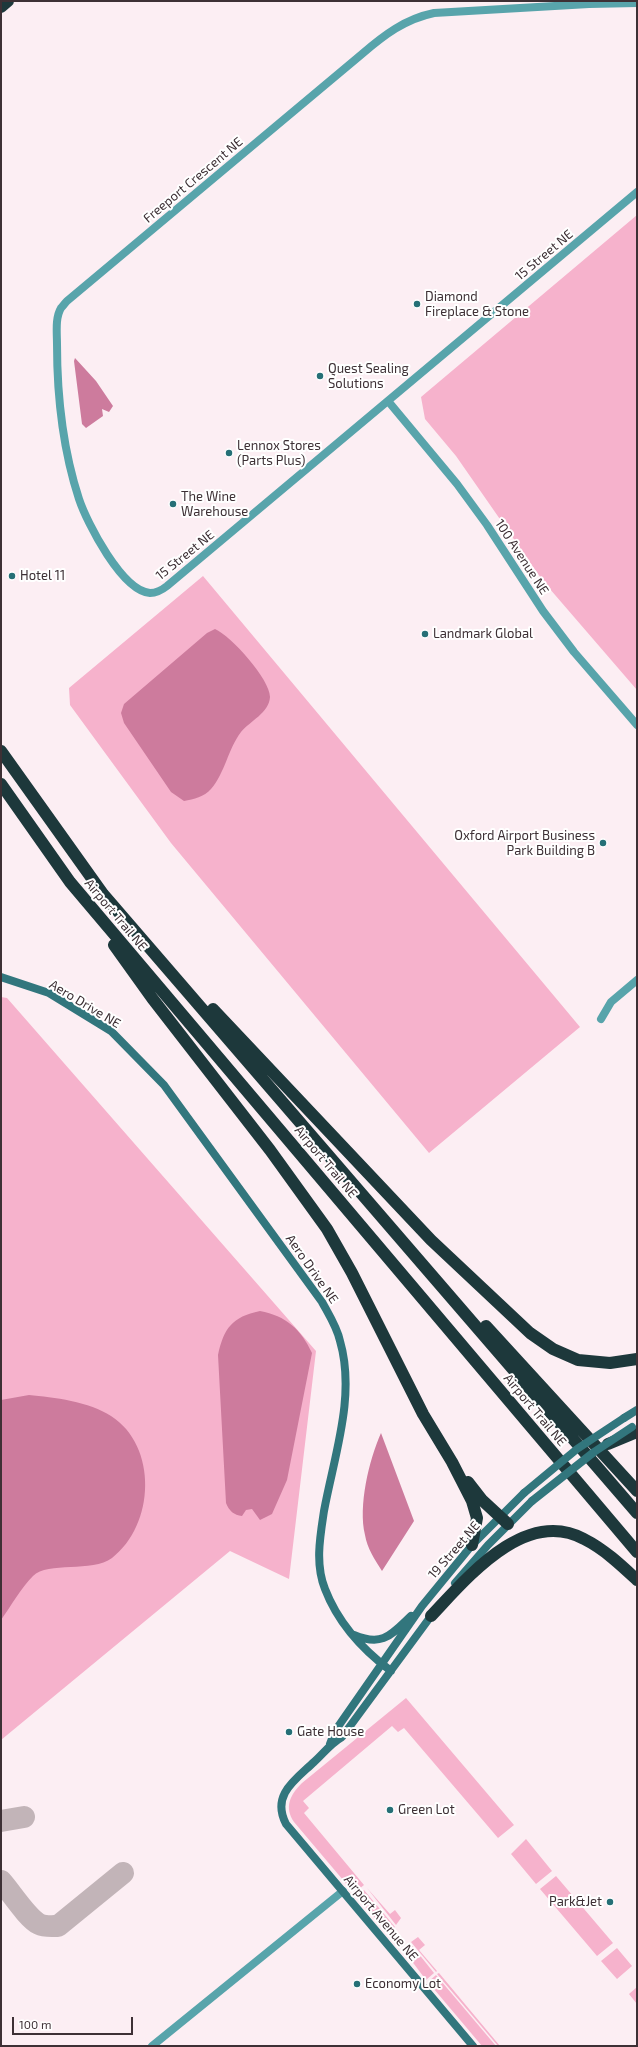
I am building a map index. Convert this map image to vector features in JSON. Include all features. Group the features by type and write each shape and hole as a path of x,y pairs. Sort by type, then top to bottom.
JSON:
{"highway":[{"path":"1,7 8,1"},
{"name":"Airport Trail NE","path":"1,751 103,894 637,1513"},
{"name":"Airport Trail NE","path":"1,784 70,882 637,1552"},
{"path":"70,882 152,998 270,1150 326,1229 352,1273 423,1414 452,1462 472,1501 477,1518 472,1545"},
{"path":"103,894 431,1240 530,1333 553,1349 578,1360 610,1363 637,1359"},
{"path":"439,1282 499,1339 637,1492"},
{"path":"601,1447 636,1429"},
{"path":"452,1462 482,1500 504,1520"},
{"path":"431,1616 462,1584 496,1554 525,1536 544,1531 568,1532 583,1538 611,1557 637,1580"}],"street":[{"name":"Freeport Crescent NE","path":"150,593 137,587 110,560 93,531 79,499 67,451 57,379 57,326 60,309 67,301 362,54 397,27 413,19 434,13 637,3"},
{"name":"15 Street NE","path":"150,593 162,590 167,586 637,192"},
{"name":"100 Avenue NE","path":"388,401 457,484 487,525 543,611 574,652 637,725"},
{"name":"Aero Drive NE","path":"1,977 49,993 111,1031 164,1085 322,1302 333,1321 344,1358 345,1400 319,1542 319,1558 325,1589 337,1613 351,1634 367,1652 391,1671"},
{"path":"602,1019 611,1002 637,980"},
{"name":"19 Street NE","path":"330,1744 342,1737 456,1581 524,1493 577,1449 637,1410"},
{"name":"19 Street NE","path":"286,1824 281,1805 284,1795 292,1782 319,1758 330,1744 335,1732 422,1606 472,1545 504,1520 532,1501 601,1447"},
{"path":"351,1634 370,1641 384,1638 390,1635 422,1606"},
{"name":"Airport Avenue NE","path":"286,1824 474,2046"},
{"path":"152,2046 343,1891"}],"shaded area":[{"path":"637,215 637,690 543,581 456,456 425,419 421,397"},
{"path":"75,358 96,381 113,406 109,412 102,409 103,416 86,428 82,424 74,361"},
{"path":"203,576 580,1027 429,1153 171,843 70,705 69,688"},
{"path":"215,629 230,640 257,669 268,689 270,697 269,703 263,712 241,732 220,776 211,789 202,796 184,801 171,792 124,723 121,713 124,704 207,633"},
{"path":"1,997 7,998 316,1351 289,1579 230,1551 1,1740"},
{"path":"260,1311 278,1316 292,1325 303,1337 312,1353 287,1480 272,1514 260,1520 252,1509 246,1510 242,1516 234,1514 226,1503 218,1355 223,1338 231,1325 242,1317"},
{"path":"29,1395 60,1399 93,1407 111,1416 126,1429 137,1446 143,1465 145,1486 143,1506 137,1526 126,1544 112,1558 93,1565 49,1569 40,1572 33,1576 24,1586 1,1620 1,1400"},
{"path":"381,1433 414,1521 382,1571 368,1545 363,1523 366,1483 372,1456"},
{"path":"406,1698 514,1825 498,1838 404,1728 398,1732 392,1726 303,1801 309,1808 304,1813 364,1885 354,1893 294,1822 289,1811 290,1801 294,1792 302,1783"},
{"path":"526,1839 552,1871 536,1884 511,1854"},
{"path":"556,1876 613,1943 597,1956 540,1889"},
{"path":"367,1888 390,1914 395,1910 401,1918 396,1925"},
{"path":"364,1890 395,1927 393,1931 386,1931 356,1896"},
{"path":"418,1937 425,1945 419,1950 437,1971 436,1972 411,1942"},
{"path":"410,1943 434,1973 426,1980 405,1952 406,1947"},
{"path":"617,1948 632,1966 617,1979 601,1961"},
{"path":"439,1973 500,2046 498,2046 437,1974"},
{"path":"436,1975 496,2046 482,2046 428,1982"},
{"path":"637,1987 637,2004 629,1994"}],"taxiway":[{"path":"1,1821 24,1817"},
{"path":"1,1881 24,1911 34,1921 44,1926 58,1926 123,1873"}],"place":[{"name":"Diamond Fireplace & Stone","path":"417,304"},
{"name":"Quest Sealing Solutions","path":"320,376"},
{"name":"Lennox Stores (Parts Plus)","path":"229,453"},
{"name":"The Wine Warehouse","path":"173,504"},
{"name":"Hotel 11","path":"12,576"},
{"name":"Landmark Global","path":"425,634"},
{"name":"Oxford Airport Business Park Building B","path":"603,843"},
{"name":"Gate House","path":"289,1732"},
{"name":"Green Lot","path":"390,1810"},
{"name":"Park&Jet","path":"610,1902"},
{"name":"Economy Lot","path":"357,1984"}]}
